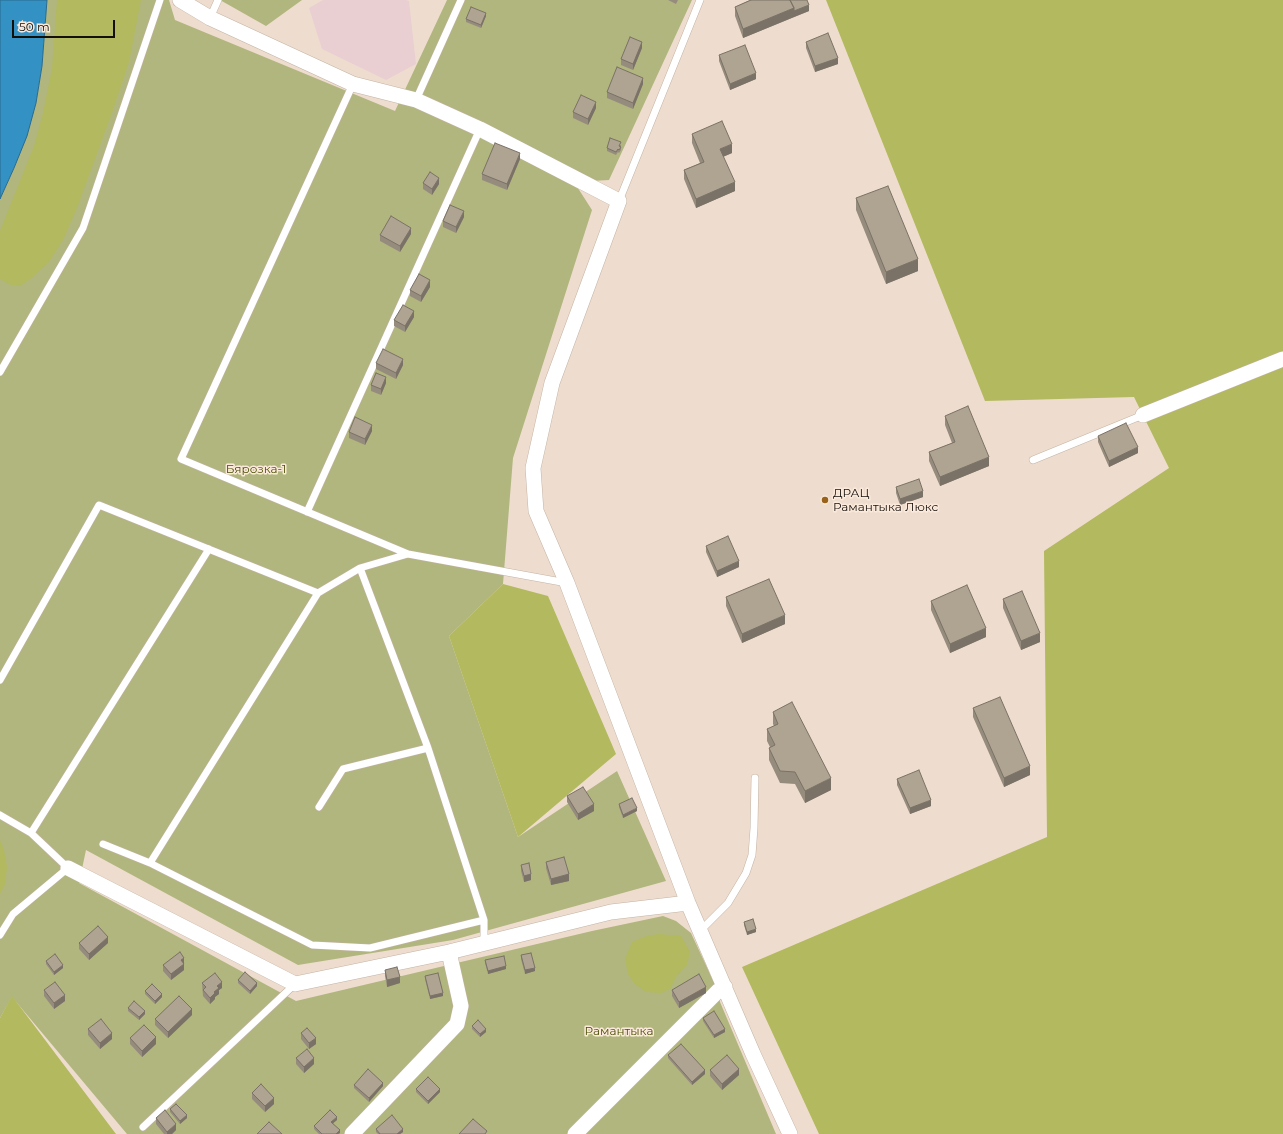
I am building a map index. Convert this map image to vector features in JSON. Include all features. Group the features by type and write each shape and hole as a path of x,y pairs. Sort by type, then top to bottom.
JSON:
{"street":[{"path":"180,0 210,18 353,84 416,100 480,129 620,201 552,383 533,468 536,511 567,583 688,902 753,1054 790,1134"},
{"path":"1143,415 1283,358"},
{"path":"68,868 295,984 449,952 611,912 688,902"},
{"path":"352,1134 457,1024 461,1006 449,952"},
{"path":"575,1134 718,991 725,987"}],"lane":[{"path":"0,372 83,228 160,0"},
{"path":"210,18 218,0"},
{"path":"416,100 461,0"},
{"path":"620,201 700,0"},
{"path":"353,84 182,459 408,554 567,583"},
{"path":"307,512 480,129"},
{"path":"1033,460 1143,415"},
{"path":"0,680 99,505 318,593"},
{"path":"32,833 209,549"},
{"path":"150,863 318,593 360,568 408,554"},
{"path":"360,568 428,748 484,920 484,943"},
{"path":"319,807 343,769 428,748"},
{"path":"700,931 728,903 746,873 752,855 755,778"},
{"path":"0,816 32,833 68,868 13,914 0,935"},
{"path":"103,844 150,863 312,945 370,948 484,920"},
{"path":"144,1126 295,984"}],"shaded area":[{"path":"323,0 409,1 416,64 386,80 322,49 309,8"}],"green space":[{"name":"Бярозка-1","path":"47,0 169,0 175,20 395,111 447,0 692,0 609,180 574,182 592,210 513,458 503,584 449,636 518,837 617,771 666,881 453,940 298,965 86,850 79,883 296,1001 592,931 663,916 676,921 691,933 718,991 720,1002 776,1134 127,1134 12,997 0,1018 0,199 14,168 36,103 42,66"},
{"path":"57,0 141,0 129,62 77,208 63,240 49,262 33,277 20,286 11,285 0,279 0,231 34,146 43,113 52,68"},
{"path":"220,0 302,0 266,26"},
{"path":"826,0 1283,0 1283,1134 819,1134 742,967 1047,837 1044,551 1169,468 1134,397 985,401"},
{"path":"503,584 548,596 616,754 518,837 449,636"},
{"path":"0,840 4,850 7,867 5,884 0,894"},
{"path":"659,934 681,936 690,952 687,965 676,977 670,989 661,993 646,992 634,983 628,974 625,959 632,942 647,936"},
{"path":"12,996 116,1134 0,1134 0,1018"}],"water":[{"path":"0,0 47,0 42,66 36,103 27,136 0,199"}],"building":[{"path":"751,0 790,0 794,8 743,29 735,7"},
{"path":"790,0 807,0 809,5 794,11"},
{"path":"471,7 486,13 481,25 466,19"},
{"path":"828,33 838,58 815,66 806,42"},
{"path":"630,37 642,42 633,64 621,59"},
{"path":"745,45 756,73 730,84 719,55"},
{"path":"617,67 643,78 633,103 607,92"},
{"path":"581,95 596,102 588,119 573,112"},
{"path":"722,121 732,144 720,149 735,182 696,199 684,170 704,162 692,134"},
{"path":"610,138 621,142 619,146 621,147 616,152 607,148"},
{"path":"495,143 520,153 507,184 482,174"},
{"path":"430,172 439,178 432,189 423,183"},
{"path":"888,186 918,259 886,272 856,198"},
{"path":"450,205 464,211 456,227 443,221"},
{"path":"391,216 411,228 400,246 380,235"},
{"path":"419,274 430,280 421,296 410,290"},
{"path":"403,305 414,311 405,326 394,320"},
{"path":"383,349 403,359 396,373 376,363"},
{"path":"376,373 386,377 381,389 371,385"},
{"path":"968,406 989,457 940,477 929,452 955,442 945,416"},
{"path":"355,417 372,425 365,439 349,432"},
{"path":"1126,423 1138,447 1109,461 1098,436"},
{"path":"919,479 923,491 900,499 896,487"},
{"path":"728,536 739,561 717,571 706,546"},
{"path":"769,579 785,615 742,634 726,597"},
{"path":"967,585 986,628 950,644 931,601"},
{"path":"1022,591 1040,633 1021,641 1003,599"},
{"path":"1000,697 1030,766 1004,778 973,708"},
{"path":"792,702 831,778 805,791 795,772 780,771 769,748 775,745 767,729 778,724 773,712"},
{"path":"919,770 931,800 910,808 897,779"},
{"path":"583,787 594,804 578,814 567,796"},
{"path":"632,798 637,808 623,815 619,804"},
{"path":"564,857 569,874 551,879 546,862"},
{"path":"529,863 531,874 524,876 521,865"},
{"path":"753,919 756,929 747,932 744,922"},
{"path":"98,926 108,937 89,954 79,943"},
{"path":"180,952 184,958 181,960 184,964 171,974 163,965"},
{"path":"531,953 535,968 525,970 521,955"},
{"path":"55,954 63,965 54,972 46,961"},
{"path":"504,956 506,966 488,971 485,960"},
{"path":"397,967 400,977 387,980 385,970"},
{"path":"245,972 257,983 250,991 238,980"},
{"path":"215,973 222,982 217,986 219,988 210,998 203,990 206,987 202,983"},
{"path":"438,973 443,993 430,996 425,976"},
{"path":"699,974 706,987 679,1002 672,990"},
{"path":"55,982 65,995 54,1003 44,990"},
{"path":"152,984 162,994 155,1001 145,991"},
{"path":"179,996 192,1009 168,1032 155,1019"},
{"path":"134,1001 145,1011 139,1017 128,1008"},
{"path":"714,1011 725,1029 714,1035 703,1018"},
{"path":"101,1019 112,1033 100,1043 88,1029"},
{"path":"478,1020 486,1029 480,1034 472,1026"},
{"path":"144,1025 156,1037 142,1051 130,1038"},
{"path":"307,1028 316,1038 309,1043 301,1033"},
{"path":"681,1044 705,1070 692,1082 668,1055"},
{"path":"307,1049 314,1058 304,1067 296,1058"},
{"path":"727,1055 739,1069 722,1084 710,1070"},
{"path":"368,1069 383,1083 369,1098 354,1085"},
{"path":"428,1077 440,1089 428,1101 416,1089"},
{"path":"261,1084 274,1098 265,1106 252,1093"},
{"path":"176,1104 187,1115 180,1121 170,1109"},
{"path":"165,1110 176,1124 167,1132 156,1118"},
{"path":"330,1110 337,1117 331,1122 340,1130 336,1134 322,1134 314,1126"},
{"path":"392,1115 403,1129 397,1134 380,1134 376,1129"},
{"path":"473,1119 487,1131 485,1134 459,1134"},
{"path":"269,1122 282,1134 257,1134"}],"place":[{"name":"ДРАЦ Рамантыка Люкс","path":"825,500"}],"park label":[{"name":"Рамантыка","path":"619,1031"}]}
